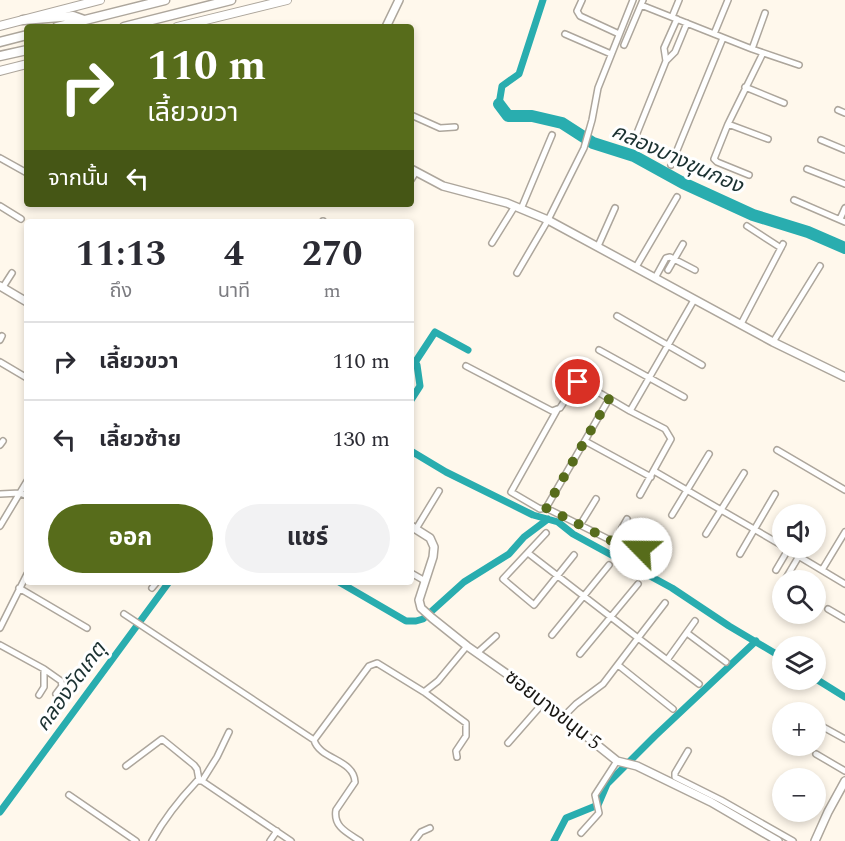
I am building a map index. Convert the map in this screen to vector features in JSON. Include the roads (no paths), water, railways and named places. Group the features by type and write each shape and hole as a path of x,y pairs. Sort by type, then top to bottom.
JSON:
{"main road":[{"path":"0,26 100,0"},
{"path":"69,24 165,0"},
{"path":"136,24 231,0"},
{"path":"189,24 286,0"},
{"path":"23,20 73,16 84,20"},
{"path":"0,42 24,36"},
{"path":"0,57 24,51"},
{"path":"0,71 24,65"}],"street":[{"path":"387,24 399,0"},
{"path":"582,0 578,11 580,16 619,34"},
{"path":"517,273 548,220 584,148 598,88 633,0"},
{"path":"666,61 664,48 679,0"},
{"path":"714,34 728,0"},
{"path":"624,45 642,2 674,18 752,50 799,65"},
{"path":"752,50 765,13"},
{"path":"633,142 666,61 675,52 687,23"},
{"path":"565,34 611,54"},
{"path":"671,165 723,38"},
{"path":"749,175 714,159 728,124 763,53"},
{"path":"746,87 784,103"},
{"path":"838,110 845,113"},
{"path":"414,116 440,128 456,127"},
{"path":"728,124 768,139"},
{"path":"492,243 518,207 552,135"},
{"path":"821,140 845,150"},
{"path":"0,158 24,171"},
{"path":"807,169 845,184"},
{"path":"414,171 443,186 518,207 548,220 773,342 845,377"},
{"path":"636,267 677,197"},
{"path":"794,200 843,221 845,208"},
{"path":"0,206 21,219"},
{"path":"598,246 615,208"},
{"path":"741,324 782,246 747,226"},
{"path":"668,270 683,244"},
{"path":"655,278 666,258 675,258 695,270"},
{"path":"773,342 820,266"},
{"path":"12,273 1,287 24,300"},
{"path":"630,411 694,300"},
{"path":"616,316 702,365"},
{"path":"599,350 684,397"},
{"path":"0,362 24,376"},
{"path":"466,366 530,401 552,411 556,410"},
{"path":"627,519 614,542 546,508 540,509 511,492 556,410 578,382 665,429 670,435 670,443 640,495"},
{"path":"546,508 609,399"},
{"path":"585,441 651,477"},
{"path":"777,450 845,490"},
{"path":"672,515 709,454"},
{"path":"654,471 772,540"},
{"path":"706,534 744,473"},
{"path":"0,526 24,486"},
{"path":"415,526 438,491"},
{"path":"0,494 24,495"},
{"path":"740,554 775,494"},
{"path":"580,525 596,499"},
{"name":"ซอยบางขนุน 5","path":"415,526 430,538 434,547 419,600 424,611 432,618 619,762 634,764 726,810 778,841"},
{"path":"802,558 822,570 845,532"},
{"path":"546,533 503,579 534,605 574,555"},
{"path":"618,535 641,549"},
{"path":"528,553 699,684"},
{"path":"776,570 781,558"},
{"path":"552,635 609,565"},
{"path":"826,572 845,584"},
{"path":"414,575 425,581"},
{"path":"0,628 24,580"},
{"path":"580,654 638,584"},
{"path":"20,588 87,628"},
{"path":"563,717 603,684 665,603"},
{"path":"828,609 845,619"},
{"path":"124,614 314,740 317,748 345,766 353,774 355,782 336,810 335,816 342,829 360,841"},
{"path":"667,660 695,621"},
{"path":"687,633 726,662"},
{"path":"477,653 496,636"},
{"path":"0,645 61,681 62,686 56,693"},
{"path":"424,692 438,681 467,646"},
{"path":"314,740 371,664 377,663 424,692 466,723 467,731 456,751 457,757"},
{"path":"618,665 673,709"},
{"path":"39,695 44,687 44,669"},
{"path":"508,743 544,702"},
{"path":"826,729 845,739"},
{"path":"152,841 170,814 217,758 229,732"},
{"path":"126,766 162,739 194,765 200,780 291,841"},
{"path":"688,751 675,777 722,800 793,841"},
{"path":"819,756 845,771"},
{"path":"581,833 589,822 598,816 596,794 619,762"},
{"path":"815,841 845,781"},
{"path":"69,795 136,841"},
{"path":"414,841 421,832 430,828"},
{"path":"270,841 277,831"}],"waterway":[{"path":"499,104 502,86 519,74 543,0"},
{"name":"คลองบางขุนกอง","path":"499,104 508,116 532,116 562,123 593,143 634,156 683,183 753,215 808,232 845,248"},
{"path":"414,364 435,332 468,350"},
{"path":"414,364 417,365 420,386 414,395"},
{"path":"414,453 446,472 533,515 558,522 573,534 672,588 772,651"},
{"name":"คลองวัดเกตุ","path":"344,585 406,621 423,619 464,582 509,554 524,537 548,519"},
{"name":"คลองวัดเกตุ","path":"0,812 167,585"},
{"path":"554,841 566,818 598,805 607,784 756,641"},
{"path":"826,685 845,697"}]}
